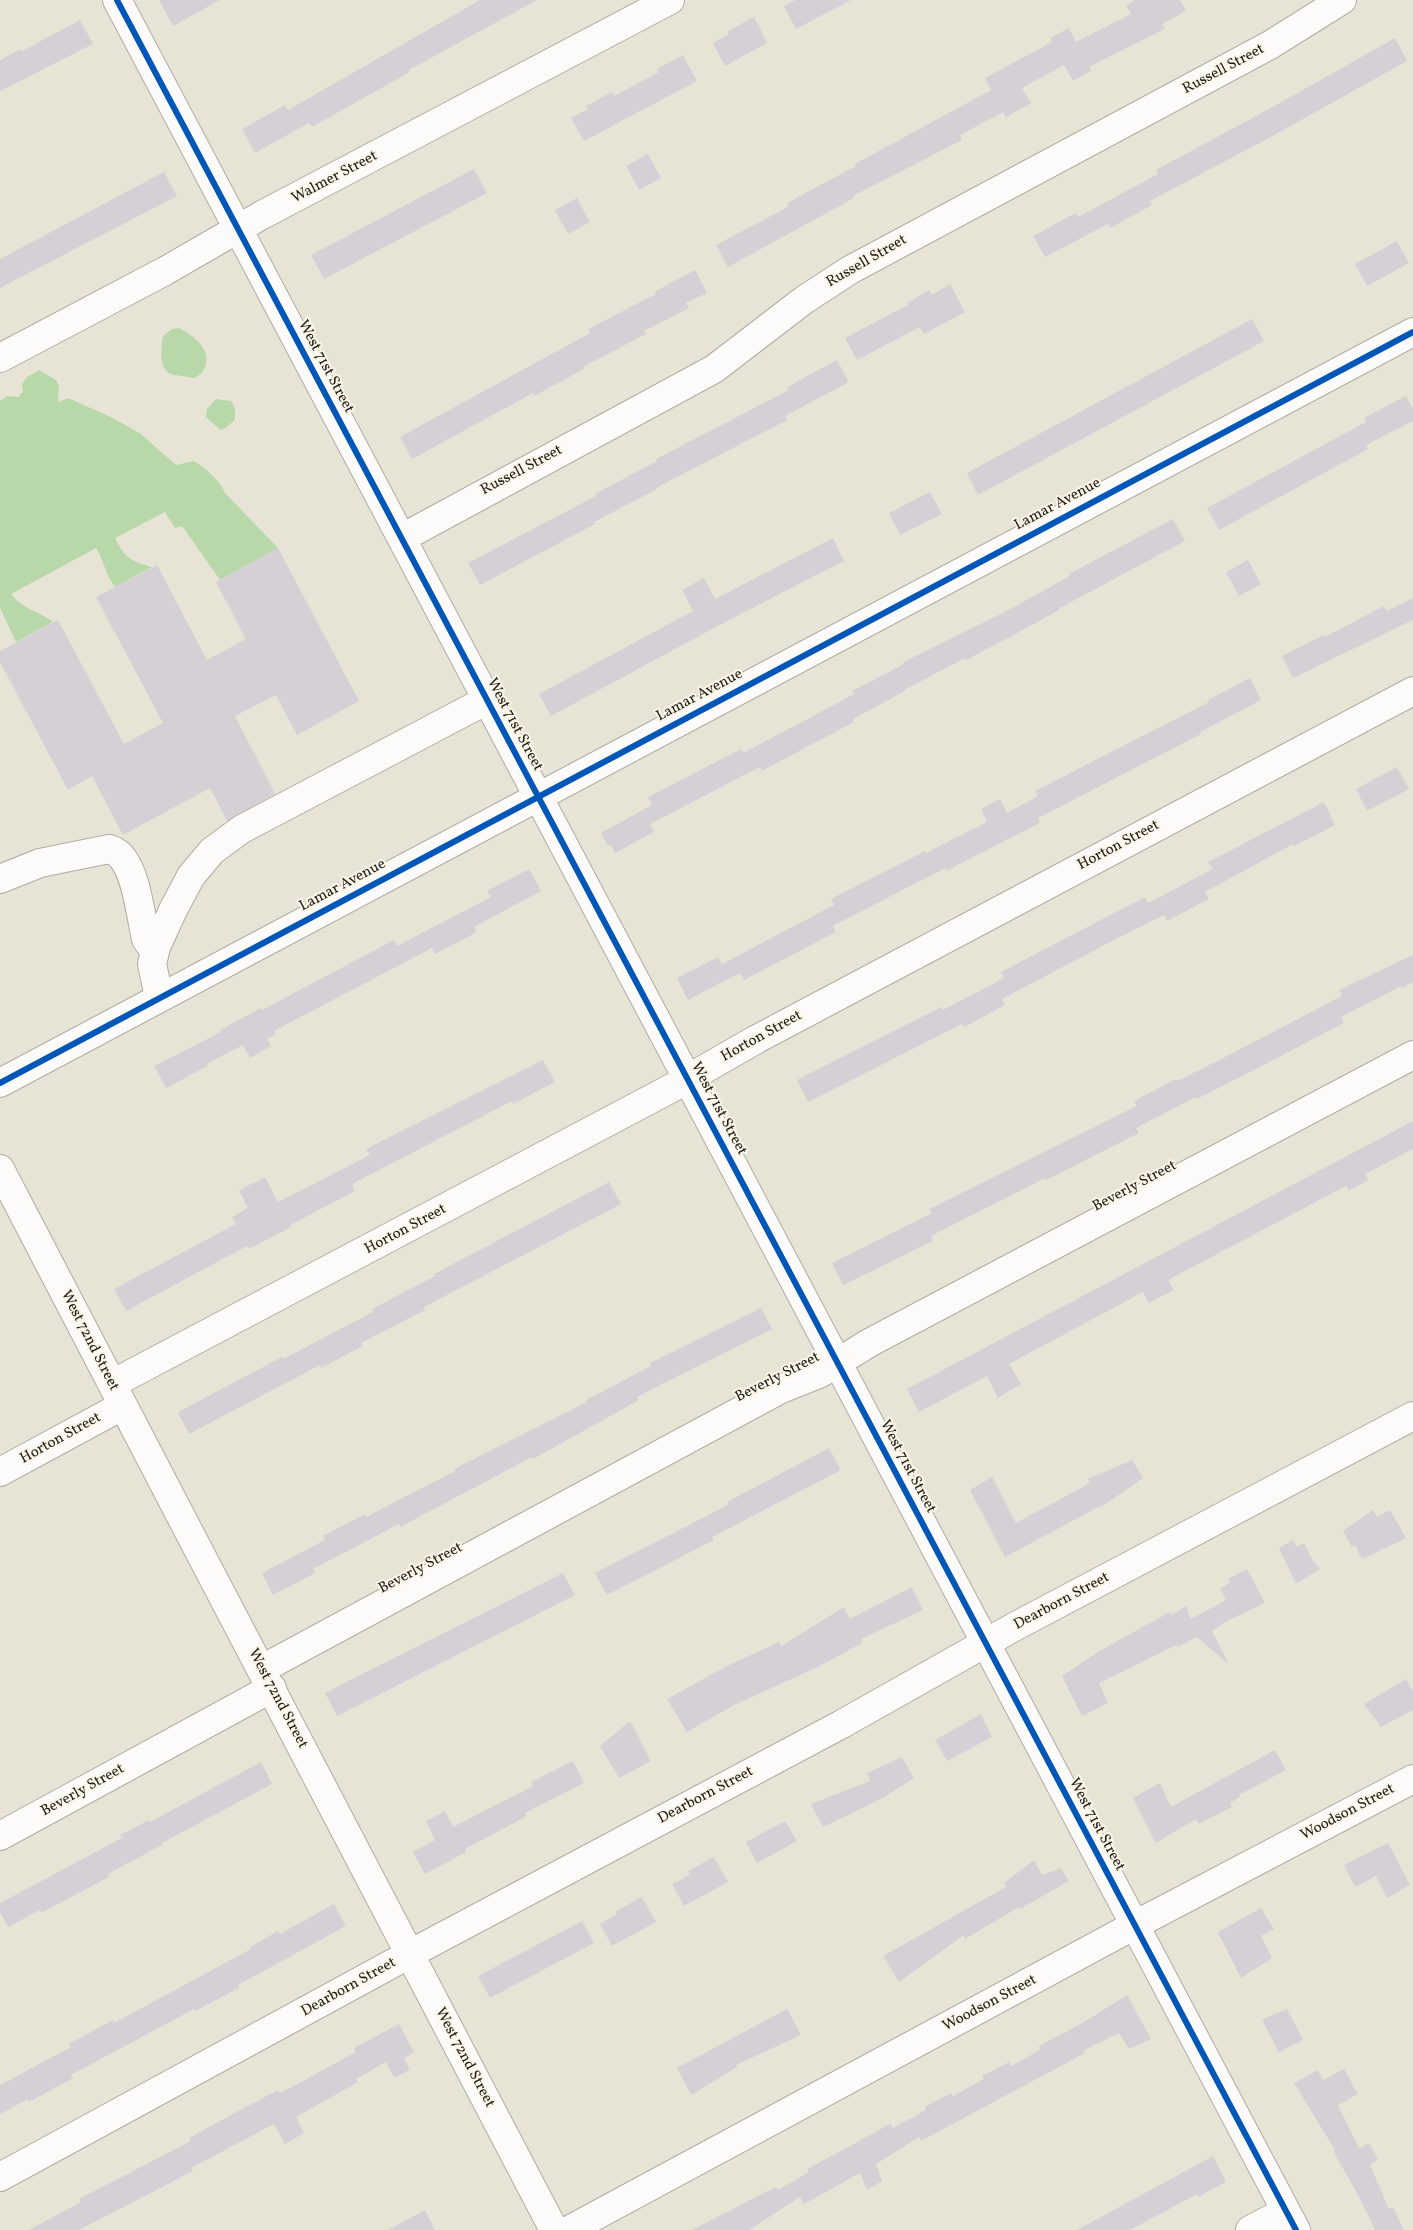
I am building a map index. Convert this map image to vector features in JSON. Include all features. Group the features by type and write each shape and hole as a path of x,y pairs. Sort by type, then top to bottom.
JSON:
{"street":[{"name":"West 71st Street","path":"117,0 1291,2221"},
{"name":"Walmer Street","path":"0,358 238,229 670,0"},
{"name":"Russell Street","path":"402,538 714,369 804,300 850,270 1270,45 1342,0"},
{"name":"Lamar Avenue","path":"0,1083 1413,332"},
{"name":"Horton Street","path":"0,1472 117,1395 385,1241 1413,691"},
{"path":"159,997 152,964 156,946 191,876 212,851 231,836 487,700"},
{"path":"0,879 53,859 109,849 117,851 130,869 146,939 150,946 156,946"},
{"name":"Beverly Street","path":"0,1836 267,1678 772,1394 821,1373 869,1343 1413,1055"},
{"name":"West 72nd Street","path":"0,1168 117,1395 267,1678 408,1955 554,2230"},
{"name":"Dearborn Street","path":"0,2177 408,1955 842,1724 986,1644 1413,1416"},
{"name":"Woodson Street","path":"569,2230 1135,1925 1413,1779"},
{"path":"1250,2230 1291,2221"}],"green space":[{"path":"179,328 199,342 207,358 200,375 193,378 168,373 163,364 161,353 163,336 172,329"},
{"path":"39,370 56,380 59,386 58,402 68,398 113,418 141,434 176,465 194,461 216,479 225,493 278,548 220,580 182,526 175,528 165,512 115,538 129,558 152,567 115,587 96,548 11,594 25,607 53,622 16,642 0,608 0,401 7,396 19,397 23,391 22,384 27,377"},
{"path":"216,399 231,401 235,409 235,420 220,430 206,417 207,409"}],"building":[{"path":"159,0 220,0 173,26"},
{"path":"480,0 537,0 409,70 410,72 312,127 309,123 255,153 242,129 285,105 288,110"},
{"path":"795,0 851,0 796,29 784,6"},
{"path":"1135,0 1180,0 1186,11 1162,24 1165,29 1089,67 1091,71 1073,81 1064,65 1022,88 1031,103 1006,117 1003,112 960,135 962,140 853,196 854,198 728,267 716,245 788,207 787,203 856,166 855,164 991,90 985,78 1052,42 1050,38 1069,28 1076,42 1131,14 1126,5"},
{"path":"754,17 767,43 725,66 713,43 729,34 728,31"},
{"path":"80,20 93,44 0,91 0,60 21,49 22,51"},
{"path":"1395,38 1407,61 1267,139 1150,201 1152,205 1110,228 1108,224 1045,257 1033,236 1076,213 1078,217 1158,174 1156,170"},
{"path":"683,55 697,81 584,141 571,118 588,109 586,106 612,92 614,96 659,72 657,69"},
{"path":"648,154 661,178 639,190 626,166"},
{"path":"474,169 487,193 324,279 311,255"},
{"path":"164,172 177,196 0,288 0,259"},
{"path":"577,198 590,222 568,234 555,210"},
{"path":"1397,241 1409,263 1367,286 1355,264"},
{"path":"695,270 707,293 686,303 689,308 644,331 646,334 583,367 584,369 534,396 533,393 412,459 400,437 590,333 588,329 656,294 654,292"},
{"path":"950,284 965,312 924,334 920,327 857,360 845,338 908,305 907,303 929,290 932,295"},
{"path":"1252,319 1264,341 978,495 967,473"},
{"path":"837,360 849,382 785,416 787,420 656,488 594,522 595,524 480,585 468,563 596,496 595,494 657,461 656,459 789,390 787,387"},
{"path":"1406,396 1413,409 1413,421 1366,445 1368,449 1219,530 1207,508 1366,422 1364,418"},
{"path":"930,492 942,514 900,535 889,513"},
{"path":"1173,519 1185,541 1008,638 904,690 853,719 854,722 762,771 760,767 650,824 654,832 615,853 611,845 608,846 601,833 652,805 648,797 741,749 743,753 802,722 854,694 852,691 904,664 903,662 1005,612 1070,576 1069,574"},
{"path":"833,538 844,561 727,621 551,716 539,694 693,611 682,590 704,578 715,599"},
{"path":"278,548 359,701 297,735 276,695 235,716 275,794 227,821 210,788 123,835 92,776 68,790 0,662 0,651 58,620 124,744 163,723 96,597 157,565 207,660 246,639 216,582"},
{"path":"1248,560 1261,584 1239,596 1226,572"},
{"path":"1413,598 1413,620 1293,678 1282,656 1324,635 1325,637 1384,606 1387,611"},
{"path":"1250,678 1261,700 1200,732 1201,734 1038,818 1040,823 946,871 945,868 833,926 836,932 744,980 740,973 688,1000 677,978 718,957 722,964 834,905 831,899 987,822 981,809 1000,799 1007,813 1038,796 1035,791 1209,702 1208,700"},
{"path":"1397,767 1409,789 1367,811 1356,789"},
{"path":"1324,802 1335,825 1294,846 1293,844 1205,892 1209,899 1167,921 1164,915 1114,940 1002,999 1005,1005 964,1027 962,1024 808,1102 797,1080 941,1007 943,1010 1004,978 1001,972 1145,897 1148,903 1213,869 1208,862"},
{"path":"529,869 541,891 474,927 477,932 435,954 432,948 274,1031 276,1034 267,1039 271,1046 250,1058 243,1045 166,1088 154,1066 221,1032 220,1030 261,1008 262,1010 394,940 397,946 491,897 487,891"},
{"path":"1413,955 1413,982 1402,988 1401,986 1341,1017 1344,1023 1197,1099 1196,1097 1136,1128 1139,1133 931,1236 933,1241 843,1285 832,1263 932,1213 929,1209 1137,1106 1134,1101 1176,1079 1177,1081 1227,1056 1342,996 1339,990"},
{"path":"543,1060 555,1082 513,1104 512,1101 352,1184 355,1191 290,1225 291,1227 249,1249 247,1246 126,1311 114,1289 236,1224 232,1217 248,1208 239,1190 265,1177 278,1202 370,1155 366,1149"},
{"path":"1413,1121 1413,1149 1365,1174 1368,1180 1349,1191 1346,1186 1168,1280 1174,1290 1149,1303 1143,1292 1009,1364 1021,1384 998,1398 987,1376 919,1412 907,1389"},
{"path":"609,1182 621,1204 424,1307 425,1310 361,1343 363,1346 321,1368 320,1365 189,1434 178,1412 373,1312 372,1309 435,1276 434,1274"},
{"path":"761,1308 772,1329 637,1397 639,1400 533,1459 532,1457 400,1527 399,1524 313,1569 315,1573 273,1595 262,1573 325,1540 323,1536 365,1514 366,1517 455,1471 454,1469 587,1402 586,1400 651,1366 650,1363"},
{"path":"829,1448 841,1470 712,1537 714,1540 607,1595 595,1573 728,1505 727,1502"},
{"path":"1132,1460 1143,1478 1103,1506 1005,1557 970,1490 992,1477 1016,1523 1090,1483 1088,1479"},
{"path":"1373,1510 1377,1517 1390,1510 1406,1538 1362,1559 1355,1545 1352,1547 1343,1531"},
{"path":"1293,1540 1297,1547 1304,1543 1313,1561 1320,1569 1296,1584 1279,1548"},
{"path":"1247,1569 1265,1603 1229,1620 1212,1631 1227,1663 1197,1637 1178,1647 1176,1645 1099,1683 1108,1703 1082,1716 1062,1676 1101,1650 1170,1612 1172,1615 1186,1606 1191,1619 1226,1600 1220,1589 1230,1582 1228,1579"},
{"path":"563,1573 575,1595 337,1716 325,1693"},
{"path":"912,1587 923,1610 861,1639 862,1643 820,1666 734,1705 687,1732 667,1699 727,1666 779,1642 781,1646 844,1607 850,1619"},
{"path":"1406,1679 1413,1692 1413,1710 1381,1727 1364,1704"},
{"path":"981,1714 992,1737 947,1761 935,1740"},
{"path":"630,1721 651,1761 619,1778 600,1746"},
{"path":"1275,1750 1286,1770 1239,1795 1240,1797 1230,1803 1232,1807 1198,1824 1196,1819 1156,1843 1133,1798 1160,1783 1171,1807"},
{"path":"902,1757 914,1778 883,1798 823,1827 811,1804 870,1781 867,1773"},
{"path":"573,1761 584,1783 525,1813 527,1816 465,1849 466,1852 425,1874 413,1852 435,1840 426,1821 445,1811 453,1827 533,1786 531,1782"},
{"path":"261,1762 272,1784 162,1843 162,1845 108,1874 109,1877 41,1913 40,1910 8,1927 0,1912 0,1903 122,1838 120,1835 149,1820 150,1822"},
{"path":"785,1821 797,1841 757,1863 746,1842"},
{"path":"1388,1843 1410,1885 1387,1898 1376,1876 1355,1887 1344,1865"},
{"path":"714,1857 728,1882 684,1906 672,1884 690,1875 688,1871"},
{"path":"1034,1860 1042,1875 1061,1868 1069,1881 1020,1909 1019,1907 965,1939 964,1935 899,1982 883,1956 1006,1887 1004,1883"},
{"path":"642,1897 656,1922 612,1946 600,1924 617,1914 616,1911"},
{"path":"334,1904 346,1926 238,1985 239,1988 195,2011 194,2009 71,2075 73,2078 29,2102 28,2099 0,2114 0,2085 71,2047 69,2044 113,2020 114,2023 251,1949 250,1947 278,1931 280,1934"},
{"path":"1261,1908 1274,1929 1261,1936 1272,1958 1241,1978 1218,1932"},
{"path":"582,1921 594,1943 490,1998 478,1976"},
{"path":"1127,1995 1151,2039 1129,2049 1119,2033 1084,2050 1085,2053 921,2141 919,2137 876,2164 882,2181 867,2190 860,2173 804,2204 800,2197 749,2230 692,2230 776,2187 778,2190 809,2172 807,2169 890,2124 893,2128 926,2110 925,2107 951,2093 953,2096 984,2079 982,2076 1009,2062 1011,2066 1040,2050 1039,2046 1086,2021"},
{"path":"787,2009 801,2035 736,2065 737,2067 691,2095 677,2068"},
{"path":"1287,2009 1303,2040 1279,2052 1262,2020"},
{"path":"399,2024 414,2052 404,2058 410,2070 394,2078 386,2062 356,2079 358,2082 296,2117 304,2133 285,2144 274,2124 191,2168 193,2171 79,2230 29,2230 81,2202 79,2199 191,2141 189,2138 244,2108 278,2090 280,2093 290,2088 356,2052 354,2048"},
{"path":"1344,2069 1358,2094 1338,2105 1359,2148 1369,2143 1378,2160 1370,2165 1389,2209 1393,2207 1404,2230 1375,2230 1333,2151 1335,2150 1294,2083 1318,2070 1323,2080"},
{"path":"1213,2156 1226,2182 1198,2197 1197,2194 1130,2230 1077,2230"},
{"path":"425,2210 435,2230 388,2230"}],"cycle path":[{"path":"117,0 1296,2230"},
{"path":"0,1083 1413,332"}]}
